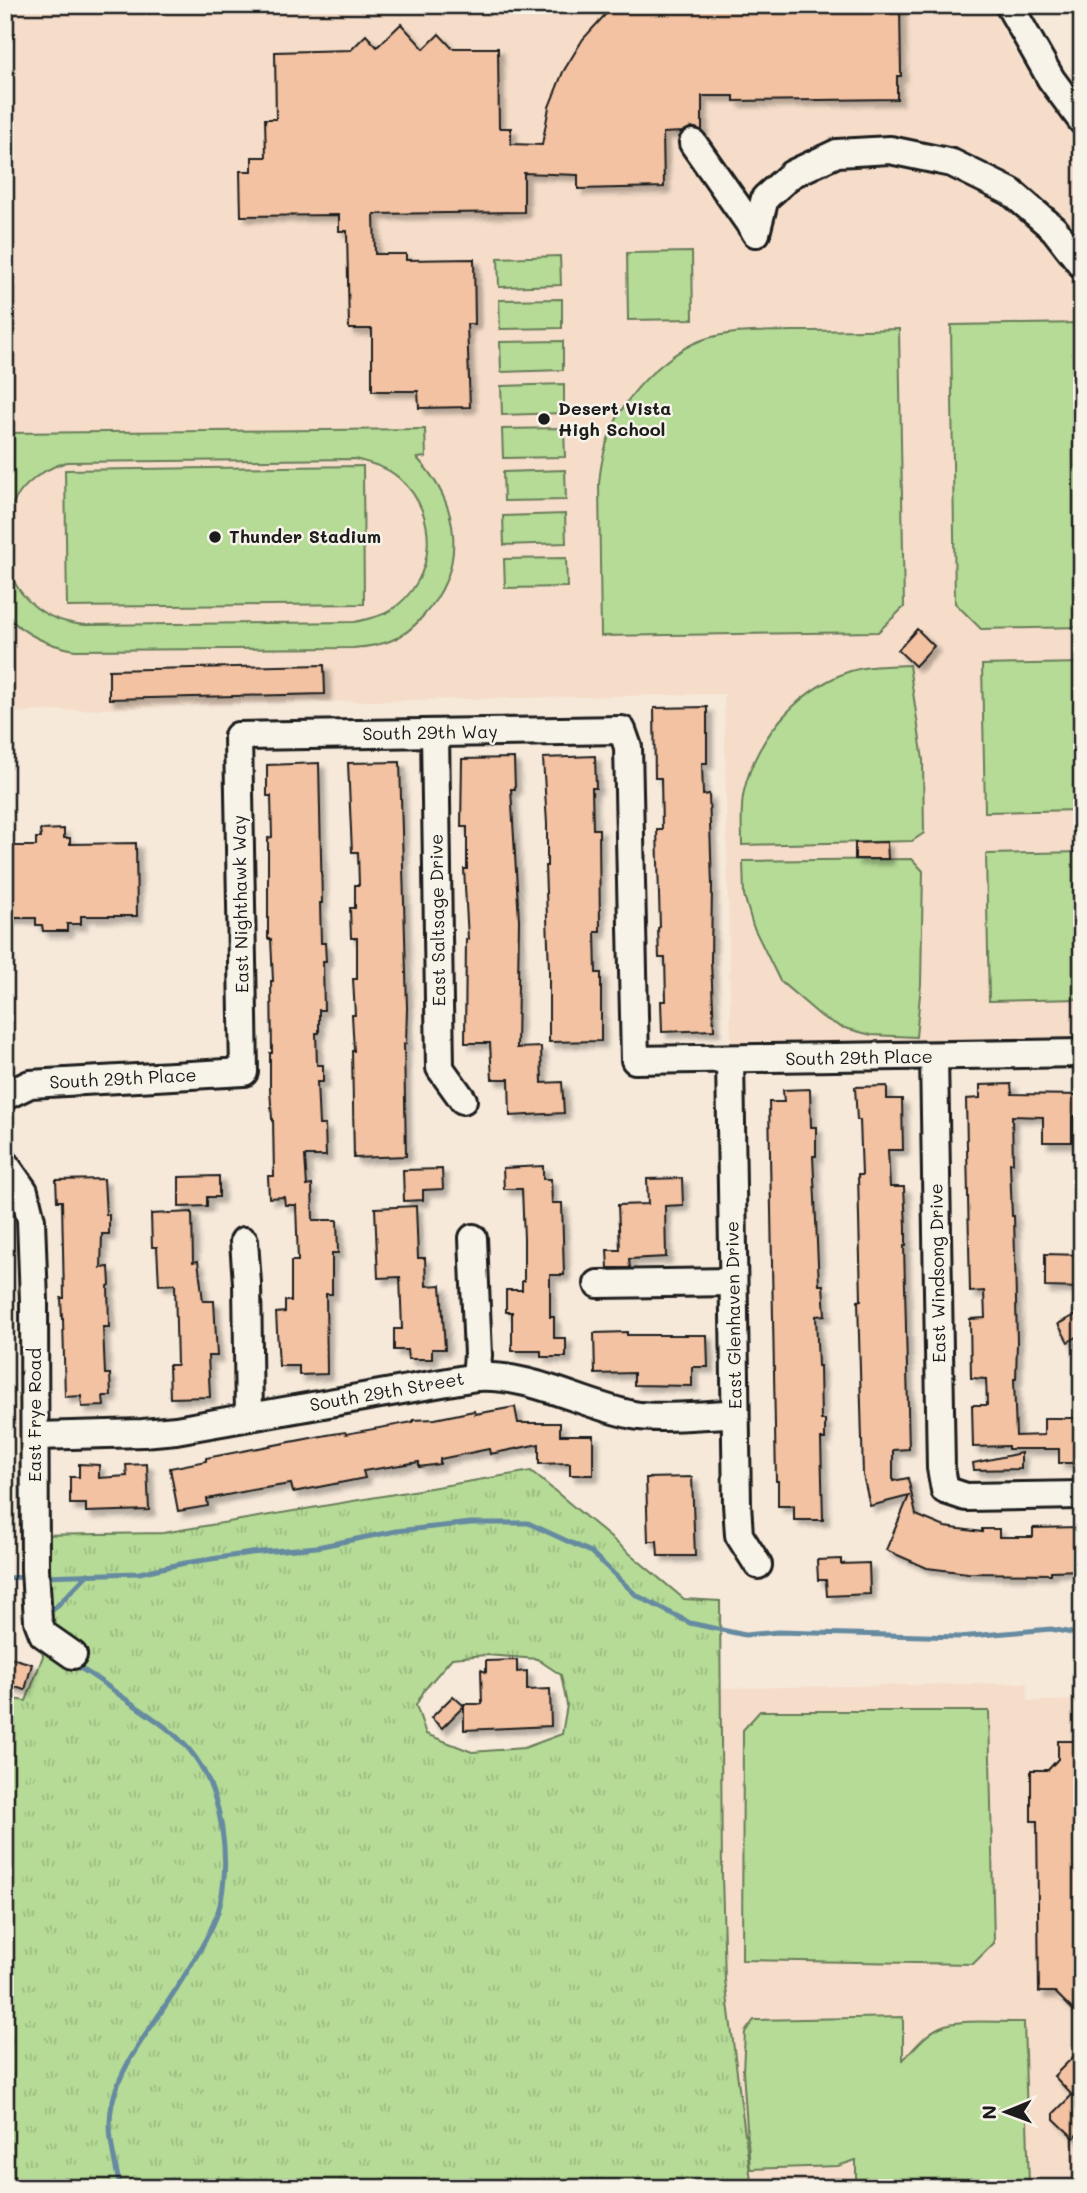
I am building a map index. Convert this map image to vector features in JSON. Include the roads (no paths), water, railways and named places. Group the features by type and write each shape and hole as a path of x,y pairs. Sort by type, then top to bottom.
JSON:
{"street":[{"path":"1009,5 1045,70 1082,121"},
{"path":"693,144 756,233 765,198 792,174 837,153 890,150 952,163 1011,192 1054,229 1082,265"},
{"name":"South 29th Way","path":"238,736 622,730 628,747 635,1060"},
{"name":"East Saltsage Drive","path":"435,733 440,1068 463,1100"},
{"name":"East Nighthawk Way","path":"238,736 244,1072"},
{"name":"South 29th Place","path":"635,1060 1082,1054"},
{"name":"East Windsong Drive","path":"934,1056 941,1468 945,1490 967,1497 1082,1495"},
{"name":"East Glenhaven Drive","path":"730,1060 739,1535 758,1565"},
{"name":"South 29th Place","path":"5,1096 30,1084 244,1072"},
{"name":"East Frye Road","path":"5,1164 24,1191 31,1220 36,1436 35,1576 38,1621 43,1634 73,1655"},
{"path":"473,1238 478,1355 476,1377"},
{"path":"244,1241 248,1417"},
{"path":"598,1284 733,1282"},
{"name":"South 29th Street","path":"36,1436 176,1430 476,1377 500,1376 523,1380 635,1416 736,1414"}],"waterway":[{"path":"43,1576 139,1573 251,1553 317,1547 396,1531 471,1523 528,1523 591,1552 636,1595 690,1623 745,1635 778,1632 959,1637 1051,1629 1082,1635"},
{"path":"54,1609 88,1574"},
{"path":"5,1578 27,1577"},
{"path":"74,1665 155,1719 188,1748 212,1789 224,1845 224,1882 213,1925 184,1976 135,2051 116,2090 110,2125 120,2188"}],"place":[{"name":"Desert Vista High School","path":"544,419"},
{"name":"Thunder Stadium","path":"215,537"}]}
